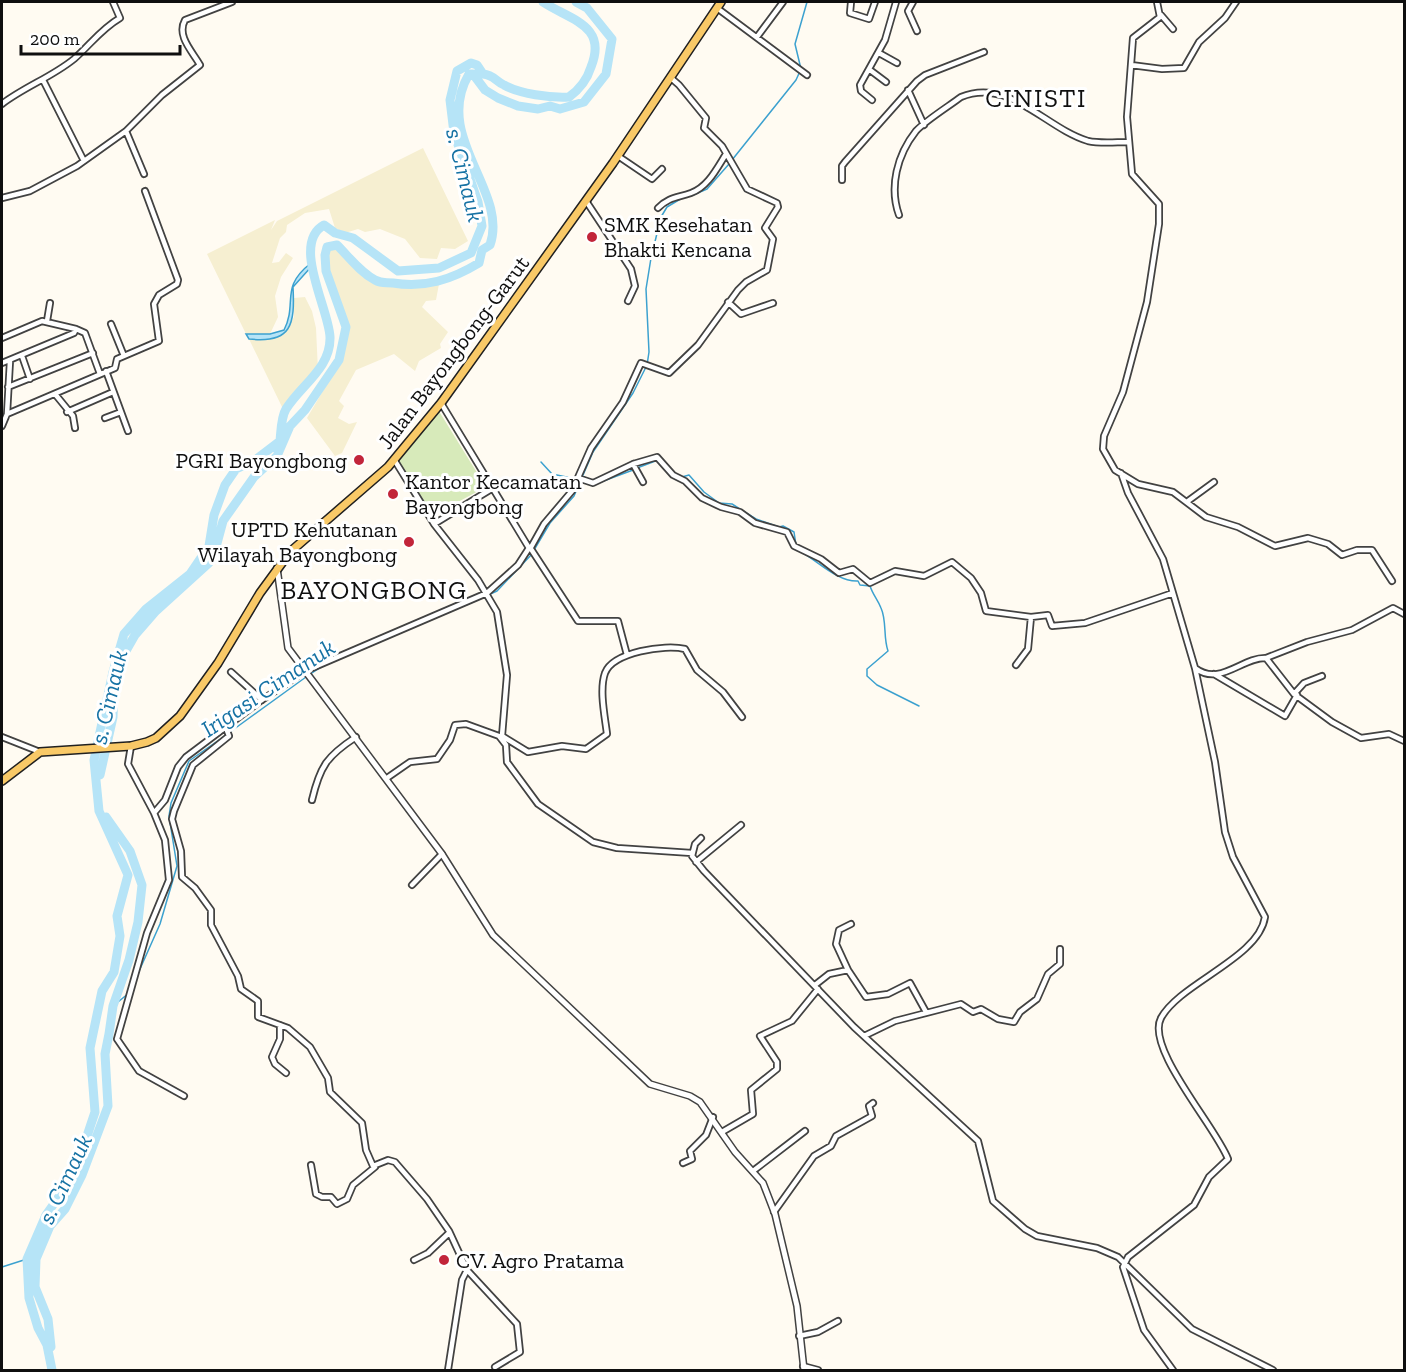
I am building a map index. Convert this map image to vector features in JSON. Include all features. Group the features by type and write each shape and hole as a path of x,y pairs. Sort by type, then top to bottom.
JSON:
{"main road":[{"name":"Jalan Bayongbong-Garut","path":"40,752 130,746 156,738 180,716 218,663 277,568 290,552 395,461 441,403 618,156 719,5"},
{"path":"2,781 40,752"}],"street":[{"path":"2,104 73,60 104,28 120,18 113,2"},
{"path":"2,198 30,191 84,160 126,130 200,65 183,36 182,25 185,20 232,2"},
{"path":"757,38 783,2"},
{"path":"849,3 850,13 869,18 875,2"},
{"path":"872,100 860,88 879,53 896,2"},
{"path":"914,2 908,11 916,23 917,31"},
{"path":"1157,2 1161,15 1173,29"},
{"path":"1131,65 1162,69 1184,68 1199,42 1225,18 1236,2"},
{"path":"719,5 757,38 807,75"},
{"path":"1161,15 1154,23 1132,38 1127,117 1132,174 1154,197 1161,210 1147,302 1123,392 1102,444 1111,465 1120,473 1145,487 1173,492 1188,501 1206,517 1232,524 1275,546 1308,538 1328,544 1337,554 1372,550 1392,581"},
{"path":"842,180 842,166 908,90 925,75 984,52"},
{"path":"879,53 897,63"},
{"path":"870,70 886,82"},
{"path":"154,813 165,800 178,767 186,757 262,700 307,672 489,595 532,551 544,524 560,507 579,480 591,448 623,402 643,361 669,373 698,345 728,302 746,282 767,270 773,239 765,228 778,205 747,189 717,141 704,128 706,118 671,78"},
{"path":"43,80 84,160"},
{"path":"908,90 924,125"},
{"path":"899,215 894,200 896,169 915,133 961,97 970,93 991,92 1010,97 1048,122 1086,140 1129,142"},
{"path":"126,130 144,174"},
{"path":"618,156 652,179 662,169"},
{"path":"658,208 668,199 691,193 704,185 726,156"},
{"path":"7,414 115,368 117,359 159,341 154,304 159,295 178,283 168,248 145,191"},
{"path":"586,201 631,269 634,286 628,301"},
{"path":"728,302 741,314 773,303"},
{"path":"47,321 50,303"},
{"path":"2,338 47,321 85,333 113,392 128,431"},
{"path":"111,324 124,356"},
{"path":"2,363 74,333 76,329"},
{"path":"8,387 93,352"},
{"path":"22,356 30,379"},
{"path":"2,426 7,414 10,361"},
{"path":"2,373 9,374"},
{"path":"67,412 113,392"},
{"path":"55,394 67,412 73,416 75,428"},
{"path":"441,403 578,621 618,621 627,655"},
{"path":"105,418 121,412"},
{"path":"579,480 593,483 633,464 657,457 673,475 685,481 702,498 718,506 738,511 755,523 788,532 794,546 821,559 839,573 853,569 870,584 895,571 904,570 924,576 952,562 971,578 981,593 987,612 1031,617 1049,616 1052,626 1085,623 1173,593"},
{"path":"395,461 434,524 489,595 500,621 506,657 506,702 501,736 506,745 505,759 538,804 601,847 692,853"},
{"path":"633,464 643,482"},
{"path":"1120,473 1128,493 1157,545 1173,593 1195,668 1215,762 1225,832 1233,857 1264,918 1263,926 1252,942 1171,1006 1161,1017 1158,1034 1165,1056 1228,1159 1209,1177 1194,1205 1125,1262 1124,1275 1144,1330 1173,1371"},
{"path":"1188,501 1214,482"},
{"path":"434,524 493,488"},
{"path":"277,568 286,643 442,854 493,935 650,1084 690,1096 700,1102 713,1117 735,1152 763,1183 774,1212 797,1306 803,1368 818,1371"},
{"path":"1195,668 1200,672 1226,674 1255,660 1307,642 1352,630 1393,608 1404,614"},
{"path":"1016,665 1029,647 1031,617"},
{"path":"387,778 410,762 436,759 458,723 501,736 531,752 562,746 585,749 608,734 604,675 608,668 627,655 665,646 685,649 697,670 723,692 742,717"},
{"path":"1266,658 1295,694 1317,713 1357,736 1366,738 1389,734 1404,741"},
{"path":"231,672 262,700"},
{"path":"1214,674 1285,716 1295,694 1304,683 1322,676"},
{"path":"180,876 181,851 172,819 174,811 193,765 230,735 226,728"},
{"path":"2,737 40,752"},
{"path":"312,800 319,772 332,754 356,737"},
{"path":"130,746 128,764 154,813 165,840 171,871 147,933 117,1039 139,1071 184,1095"},
{"path":"696,862 741,825"},
{"path":"692,853 701,838"},
{"path":"692,853 696,862 864,1036 978,1141 993,1201 1016,1222 1037,1236 1097,1248 1125,1262 1192,1329 1273,1371"},
{"path":"412,885 442,854"},
{"path":"171,871 195,888 211,910 211,925 238,975 242,989 258,1001 256,1015 288,1028 310,1047 327,1075 330,1092 362,1123 366,1150 375,1167"},
{"path":"851,924 839,930 836,942 848,970 866,998 885,995 910,983 926,1012"},
{"path":"864,1036 896,1021 963,1004 973,1012 981,1009 998,1020 1015,1022 1020,1012 1037,999 1048,974 1060,963 1060,949"},
{"path":"722,1132 753,1114 752,1090 777,1069 777,1062 760,1036 792,1021 816,987 829,974 848,970"},
{"path":"280,1025 280,1039 272,1057 277,1066 286,1073"},
{"path":"774,1212 814,1156 831,1146 836,1136 872,1116 868,1107 873,1103"},
{"path":"683,1163 692,1159 690,1151 706,1135 713,1117"},
{"path":"753,1171 805,1131"},
{"path":"311,1165 316,1194 331,1197 337,1204 347,1199 351,1187 375,1167 388,1160 395,1162 427,1198 449,1233 467,1270 518,1327 520,1352 495,1367"},
{"path":"414,1260 428,1253 449,1233"},
{"path":"448,1371 462,1280 467,1270"},
{"path":"799,1336 818,1332 838,1321"}],"shaded area":[{"path":"423,148 468,241 455,249 441,248 437,259 420,258 405,239 380,229 365,232 358,229 345,233 335,228 329,209 305,213 287,225 272,263 279,262 286,253 293,258 281,277 275,296 278,317 270,334 246,334 207,254 275,220 271,230 277,221"},
{"path":"337,246 366,274 404,287 439,284 436,300 426,301 422,307 448,332 440,344 441,348 419,361 415,371 394,354 356,370 339,401 344,406 338,418 349,424 357,422 342,453 335,456 307,418 341,360 348,326 327,269 326,255 329,248"},
{"path":"305,297 312,311 316,328 318,371 283,409 249,339 262,340 285,333 294,317 294,298"}],"green space":[{"path":"437,408 484,484 482,489 432,516 394,461"}],"water":[{"path":"311,263 315,271 311,267 293,287 293,311 288,329 274,338 249,339 246,334 270,334 284,330 290,311 292,288 295,280"}],"waterway":[{"name":"s. Cimauk","path":"52,1370 47,1345 38,1328 29,1298 27,1259 46,1215 65,1188 80,1157 95,1112 90,1048 102,991 114,972 120,936 117,916 128,875 99,811 94,760 113,672 124,634 146,609 190,574 209,546 214,515 225,485 236,469 254,461 280,441 284,412 326,358 330,337 311,261 311,246 315,234 324,225 335,233 353,238 398,271 439,268 471,253 482,226 478,202 454,133 450,100 457,71 471,63 477,65 483,74 518,91 544,96 569,97 583,84 591,67 595,53 590,33 575,19 543,2"},
{"path":"119,663 135,635 155,612 209,563 223,521 254,477 277,456 290,426 305,410 339,360 346,327 326,271 327,247 337,245 364,273 382,282 416,284 438,281 479,263 482,250 490,245 493,225 490,204 464,142 459,120 460,97 469,74 473,74 485,90 518,106 538,109 550,106 560,109 584,102 606,74 612,39 587,8 576,2"},
{"name":"Irigasi Cimanuk","path":"732,160 796,80 801,69 795,44 807,2"},
{"name":"Irigasi Cimanuk","path":"693,195 707,189 729,164"},
{"name":"Irigasi Cimanuk","path":"534,550 550,523 574,496 593,452 633,393 647,365 649,352 646,289 651,258 661,217 667,207 682,198"},
{"path":"637,468 658,460"},
{"path":"541,462 552,474 576,479"},
{"path":"598,483 633,470"},
{"path":"682,477 689,475 704,492 719,503 732,504 756,519 779,527 783,526 794,532 796,545"},
{"path":"803,553 836,575 858,581 860,585 870,586 883,613 888,651 867,669 867,676 877,685 919,706"},
{"name":"Irigasi Cimanuk","path":"466,605 497,591 532,554"},
{"name":"Irigasi Cimanuk","path":"310,674 324,665"},
{"name":"Irigasi Cimanuk","path":"230,732 306,677"},
{"path":"100,775 113,717 114,689"},
{"name":"Irigasi Cimanuk","path":"136,978 160,924 177,866 169,816 171,803 189,761 226,735"},
{"path":"51,1347 48,1319 35,1287 36,1259 50,1226 65,1209 82,1175 108,1106 105,1054 113,1006 129,960 138,922 142,885 130,851 106,817"},
{"name":"Irigasi Cimanuk","path":"113,1006 129,993"},
{"path":"2,1267 27,1259"}],"place":[{"name":"SMK Kesehatan Bhakti Kencana","path":"592,237"},
{"name":"PGRI Bayongbong","path":"359,460"},
{"name":"Kantor Kecamatan Bayongbong","path":"393,494"},
{"name":"UPTD Kehutanan Wilayah Bayongbong","path":"409,542"},
{"name":"CV. Agro Pratama","path":"444,1260"}],"district":[{"name":"CINISTI","path":"1036,98"},
{"name":"BAYONGBONG","path":"374,590"}]}
